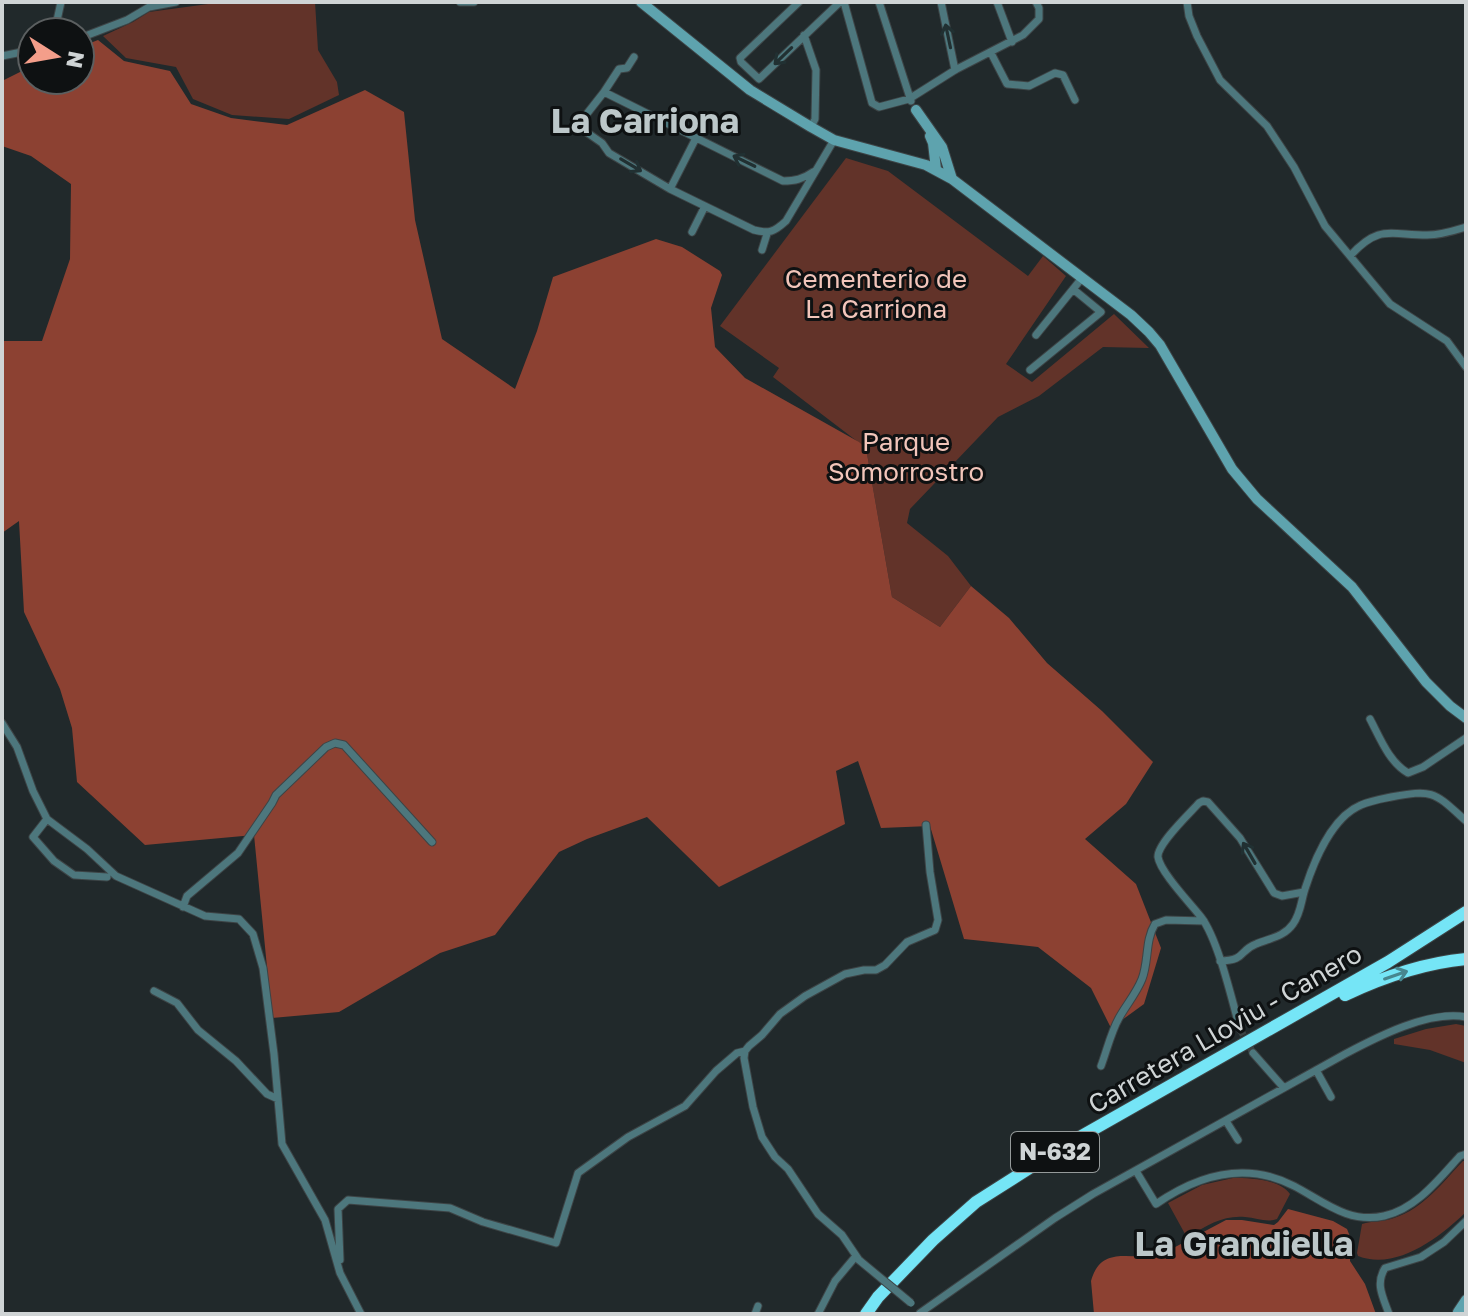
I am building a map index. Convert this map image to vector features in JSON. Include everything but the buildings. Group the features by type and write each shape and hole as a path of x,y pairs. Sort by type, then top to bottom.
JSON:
{"highway":[{"path":"1445,926 1466,905"},
{"name":"Carretera Lloviu - Canero","path":"866,1314 878,1297 933,1240 976,1202 1064,1146 1273,1028 1466,912"},
{"path":"1273,1028 1362,987 1403,972 1466,959"}],"main road":[{"path":"641,2 750,90 811,127 834,140 936,169 952,179 1131,315 1160,345 1232,469 1257,499 1352,587 1417,672 1466,718"},
{"path":"916,110 933,143 936,169"},
{"path":"916,110 942,147 952,179"},
{"path":"1442,698 1466,706"},
{"path":"1459,1312 1466,1300"}],"street":[{"path":"96,32 127,20 149,7 176,2"},
{"path":"460,2 474,2"},
{"path":"759,79 740,58 799,2"},
{"path":"750,90 804,35 842,2 872,103 879,107 909,99 955,70 1023,35 1039,19 1036,2"},
{"path":"879,2 909,99 916,110"},
{"path":"941,2 955,70"},
{"path":"997,2 1012,42"},
{"path":"1187,2 1197,36 1220,80 1267,126 1294,167 1325,226 1390,304 1447,341 1466,367"},
{"path":"804,35 816,70 815,119 811,127"},
{"path":"991,53 1007,84 1029,86 1055,73 1063,75 1075,100"},
{"path":"634,57 627,68 619,69 582,120 582,129 602,143 609,153 670,189 754,230 767,234 786,221 834,140"},
{"path":"604,92 783,181 805,178 815,171"},
{"path":"670,189 696,138"},
{"path":"692,232 705,206"},
{"path":"1350,256 1363,242 1382,233 1444,234 1466,227"},
{"path":"762,250 767,234"},
{"path":"1036,335 1082,278"},
{"path":"1030,370 1101,312 1073,289"},
{"path":"1370,719 1393,759 1401,770 1408,773 1423,767 1466,738"},
{"path":"2,723 17,747 47,819 116,876 205,916 239,919 253,934 263,968 282,1144 325,1220 340,1273 361,1314"},
{"path":"183,907 187,896 238,853 276,795 326,747 335,743 344,745 432,842"},
{"path":"1220,961 1241,957 1256,944 1279,937 1293,925 1331,831 1360,805 1388,798 1434,794 1466,821"},
{"path":"1240,1029 1220,961 1204,921 1167,875 1158,857 1160,847 1199,803 1208,802 1240,838 1274,893 1282,896 1304,892"},
{"path":"47,819 33,837 54,861 74,875 107,877"},
{"path":"340,1273 338,1209 348,1200 450,1208 483,1222 556,1243 578,1173 628,1137 685,1106 716,1071 737,1053 745,1051 780,1014 805,996 845,974 876,970 907,942 935,930 938,920 926,825"},
{"path":"1101,1066 1118,1019 1141,981 1147,965 1150,932 1155,924 1166,920 1204,921"},
{"path":"154,991 177,1003 198,1030 236,1061 267,1094 278,1099"},
{"path":"745,1051 747,1080 762,1137 775,1157 788,1169 818,1214 842,1235 858,1258 920,1314 1093,1194 1379,1035 1426,1020 1466,1017"},
{"path":"1253,1053 1284,1088"},
{"path":"1316,1070 1331,1097"},
{"path":"1226,1121 1238,1140"},
{"path":"1136,1171 1156,1204 1191,1183 1216,1176 1247,1173 1273,1177 1348,1215 1374,1217 1409,1206 1460,1156 1466,1154"},
{"path":"1389,1314 1379,1286 1385,1268 1421,1257 1444,1242 1466,1221"},
{"path":"818,1314 835,1281 858,1258"}],"green space":[{"path":"223,2 315,2 318,50 337,82 339,95 289,119 232,115 193,99 176,67 126,58 103,36 149,12"},
{"name":"Cementerio de La Carriona","path":"846,158 888,171 1028,276 1043,256 1066,276 1006,364 1032,382 1114,314 1149,348 1103,347 1039,396 998,417 910,509 907,523 948,556 971,586 940,627 892,597 866,448 773,377 779,368 720,326"},
{"path":"1456,1024 1466,1026 1466,1063 1430,1050 1394,1044 1394,1039"},
{"path":"1466,1161 1466,1212 1455,1222 1431,1241 1402,1255 1388,1259 1358,1256 1362,1224 1390,1219 1414,1208"},
{"path":"1233,1178 1264,1180 1285,1189 1290,1194 1277,1219 1223,1219 1190,1236 1185,1234 1168,1203 1202,1185"}],"shaded area":[{"path":"96,41 124,61 170,71 191,104 231,118 287,125 365,90 404,112 415,220 442,339 515,389 553,277 656,239 682,247 720,271 722,275 711,308 715,347 745,378 866,448 892,597 940,627 971,586 1009,618 1047,663 1102,711 1153,762 1126,804 1085,839 1136,884 1161,948 1144,1004 1111,1028 1091,988 1038,947 964,939 930,826 881,828 858,761 836,771 845,824 719,887 647,817 559,852 495,935 440,953 339,1012 272,1018 254,835 145,845 77,782 72,728 60,689 24,612 19,521 2,533 2,341 42,341 70,259 71,184 31,156 2,146 2,81 16,74 16,96 96,96"},
{"path":"1288,1209 1333,1221 1347,1229 1351,1239 1350,1261 1365,1284 1376,1314 1094,1314 1091,1281 1103,1262 1120,1256 1162,1254 1226,1220 1274,1225"}],"tunnel":[{"path":"1240,1029 1253,1053"}],"district":[{"name":"La Carriona","path":"645,121"},
{"name":"La Grandiella","path":"1244,1244"}],"park label":[{"name":"Parque Somorrostro","path":"906,457"}]}
